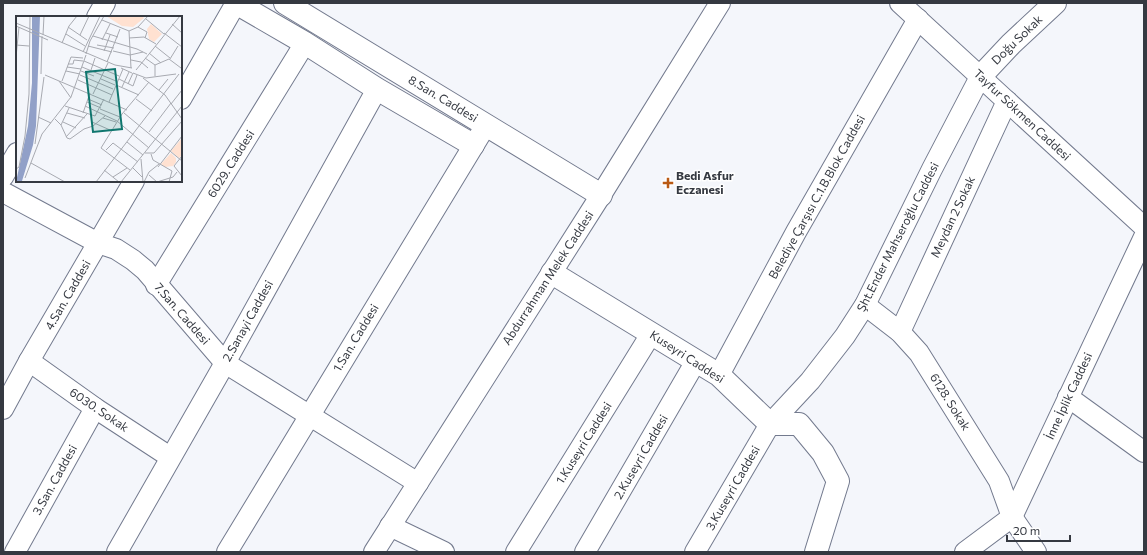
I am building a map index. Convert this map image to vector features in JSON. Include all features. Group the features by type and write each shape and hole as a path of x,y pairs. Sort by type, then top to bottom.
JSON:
{"street":[{"path":"98,16 105,3"},
{"path":"182,97 236,3"},
{"name":"8.San. Caddesi","path":"236,3 305,43 377,89 473,145"},
{"name":"Abdurrahman Melek Caddesi","path":"374,552 602,195 720,3"},
{"name":"Tayfur Sökmen Caddesi","path":"900,3 1144,227"},
{"name":"Doğu Sokak","path":"980,77 1011,44 1055,3"},
{"name":"8.San. Caddesi","path":"298,6 486,125 602,195"},
{"name":"Belediye Çarşısı C.1.B.Blok Caddesi","path":"719,375 796,232 918,19"},
{"name":"6029. Caddesi","path":"156,285 305,43"},
{"name":"Şht.Ender Mahseroğlu Caddesi","path":"770,424 810,381 845,336 865,305 928,176 980,77"},
{"name":"2.Sanayi Caddesi","path":"117,552 225,363 377,89"},
{"name":"Meydan 2 Sokak","path":"900,332 1007,101"},
{"name":"1.San. Caddesi","path":"227,552 486,125"},
{"path":"3,177 16,155"},
{"name":"4.San. Caddesi","path":"3,409 29,361 133,182"},
{"name":"7.San. Caddesi","path":"3,192 98,243 116,249 133,260 145,270 156,285 225,363 418,483"},
{"name":"İnne İplik Caddesi","path":"1012,517 1144,237"},
{"name":"Kuseyri Caddesi","path":"552,273 719,375 770,424"},
{"name":"6128. Sokak","path":"865,305 900,332 919,353 999,481 1012,517"},
{"name":"1.Kuseyri Caddesi","path":"516,552 651,334"},
{"name":"6030. Sokak","path":"29,361 95,408 170,457"},
{"name":"2.Kuseyri Caddesi","path":"585,552 696,361"},
{"path":"1068,397 1144,452"},
{"name":"3.San. Caddesi","path":"15,552 95,408"},
{"path":"770,424 799,424 823,453 838,481 816,552"},
{"name":"3.Kuseyri Caddesi","path":"696,552 770,424"},
{"path":"965,552 1012,517 1036,552"},
{"path":"390,526 444,552"}],"place":[{"name":"Bedi Asfur Eczanesi","path":"668,183"}]}
